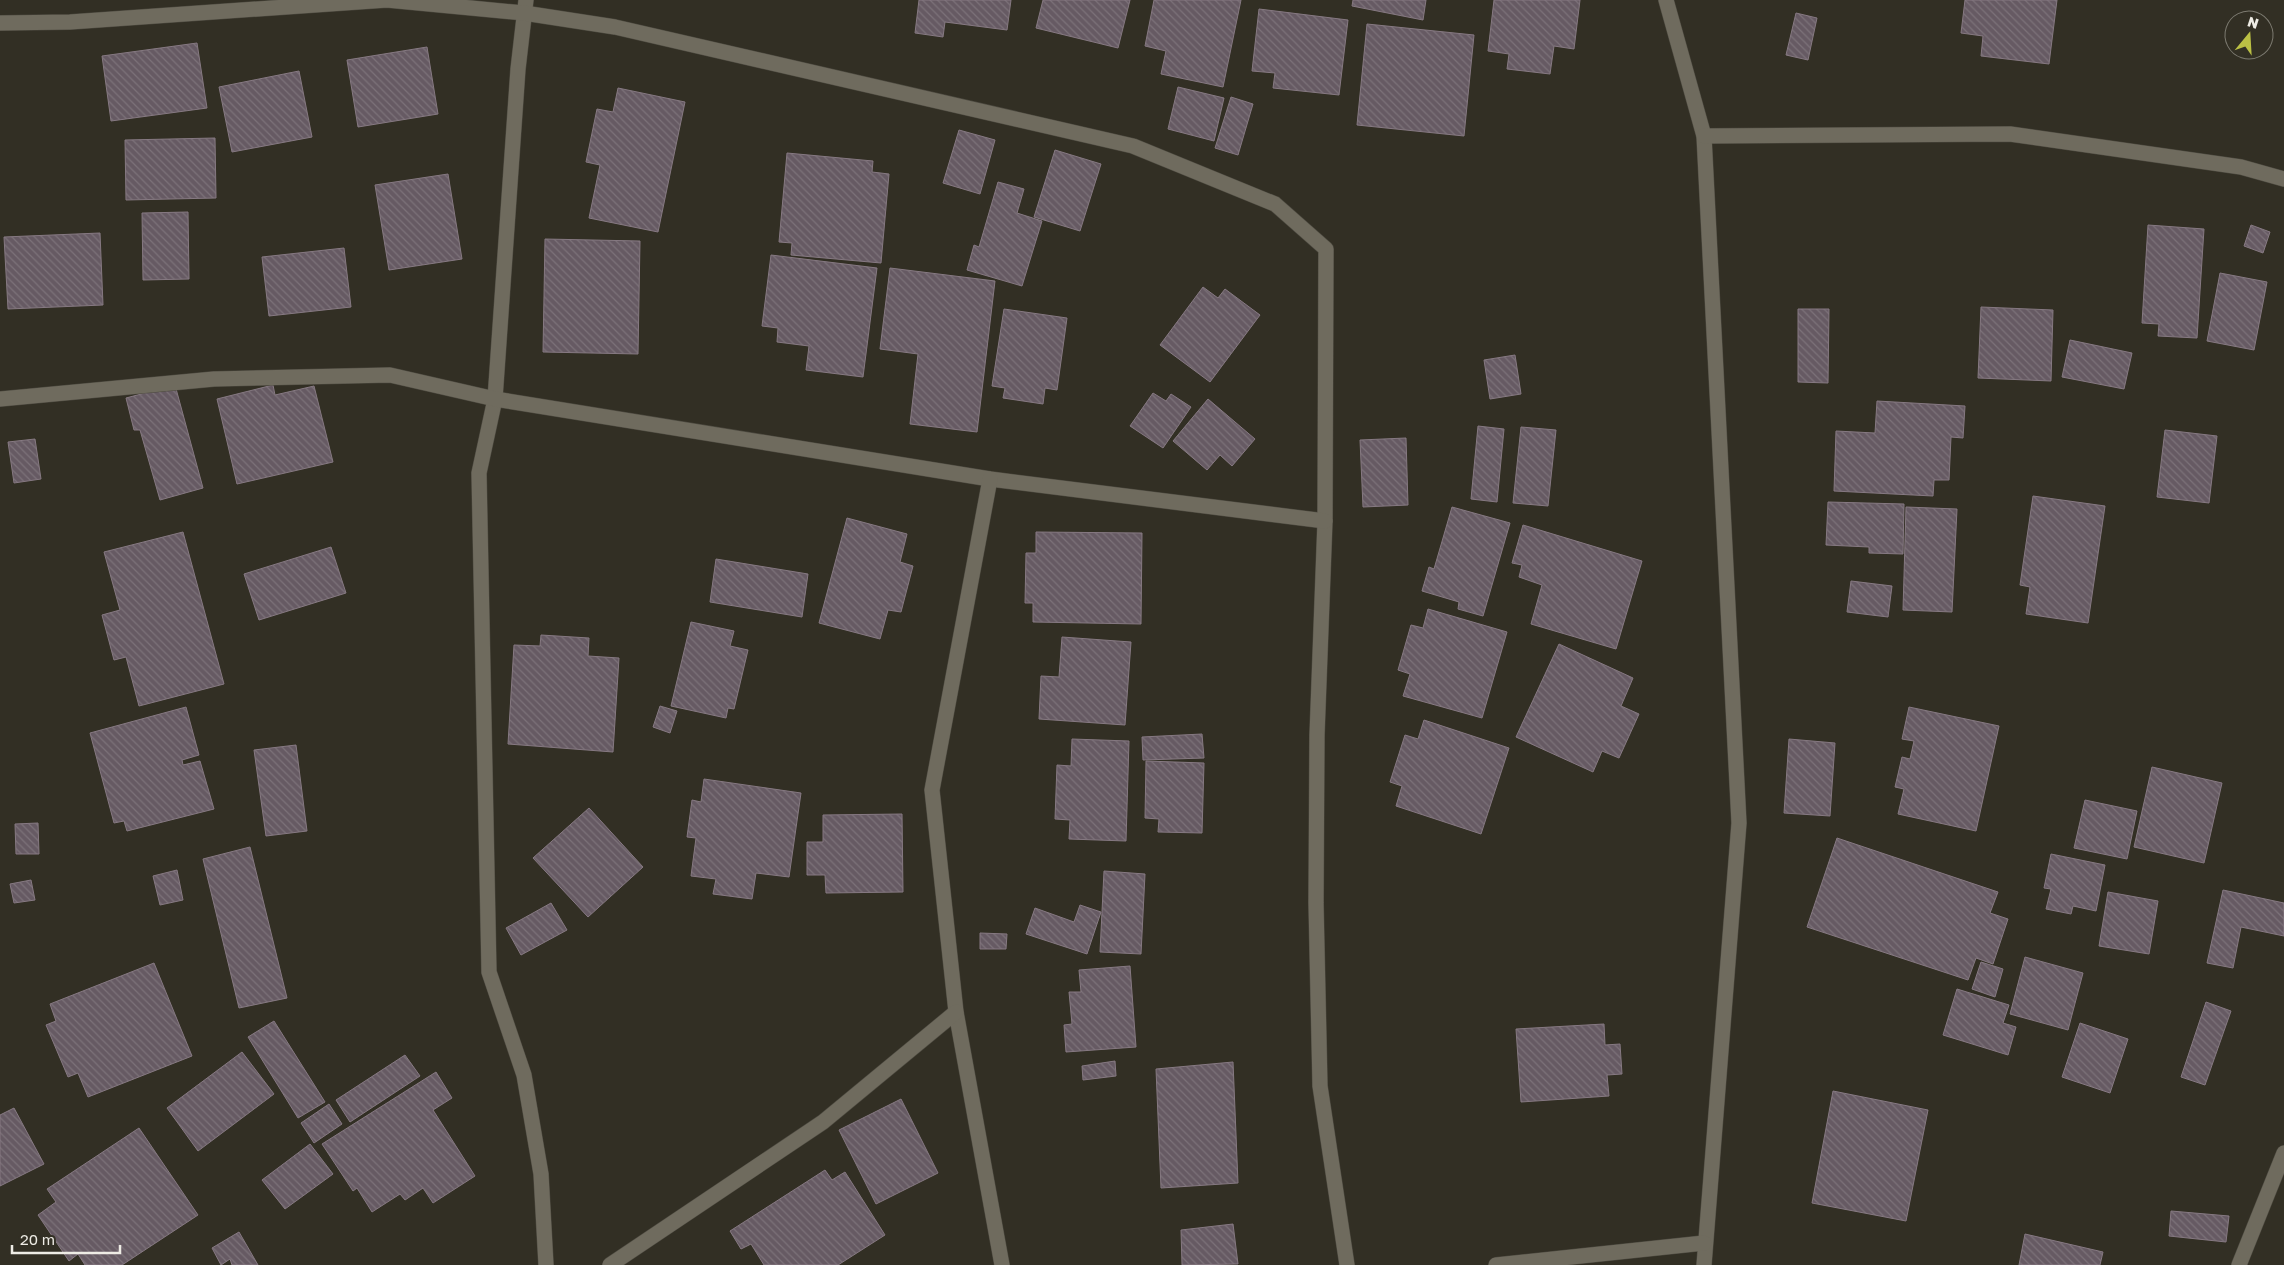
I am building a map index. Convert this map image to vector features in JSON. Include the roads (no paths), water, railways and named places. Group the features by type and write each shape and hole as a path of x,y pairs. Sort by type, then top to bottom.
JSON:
{"street":[{"path":"0,24 70,22 387,0 525,7 1133,146 1275,204 1326,249 1325,521 1317,735 1316,903 1320,1086 1347,1265"},
{"path":"1666,0 1704,136 1739,823 1704,1243 1704,1265"},
{"path":"525,7 518,69 495,399 479,474 489,972 524,1075 541,1174 546,1265"},
{"path":"1704,136 2010,134 2241,167 2284,179"},
{"path":"0,399 214,379 390,375 495,399 990,479 1325,521"},
{"path":"990,479 932,790 956,1012 1002,1265"},
{"path":"610,1265 823,1122 956,1012"},
{"path":"2239,1265 2284,1153"},
{"path":"1496,1265 1704,1243"}]}
